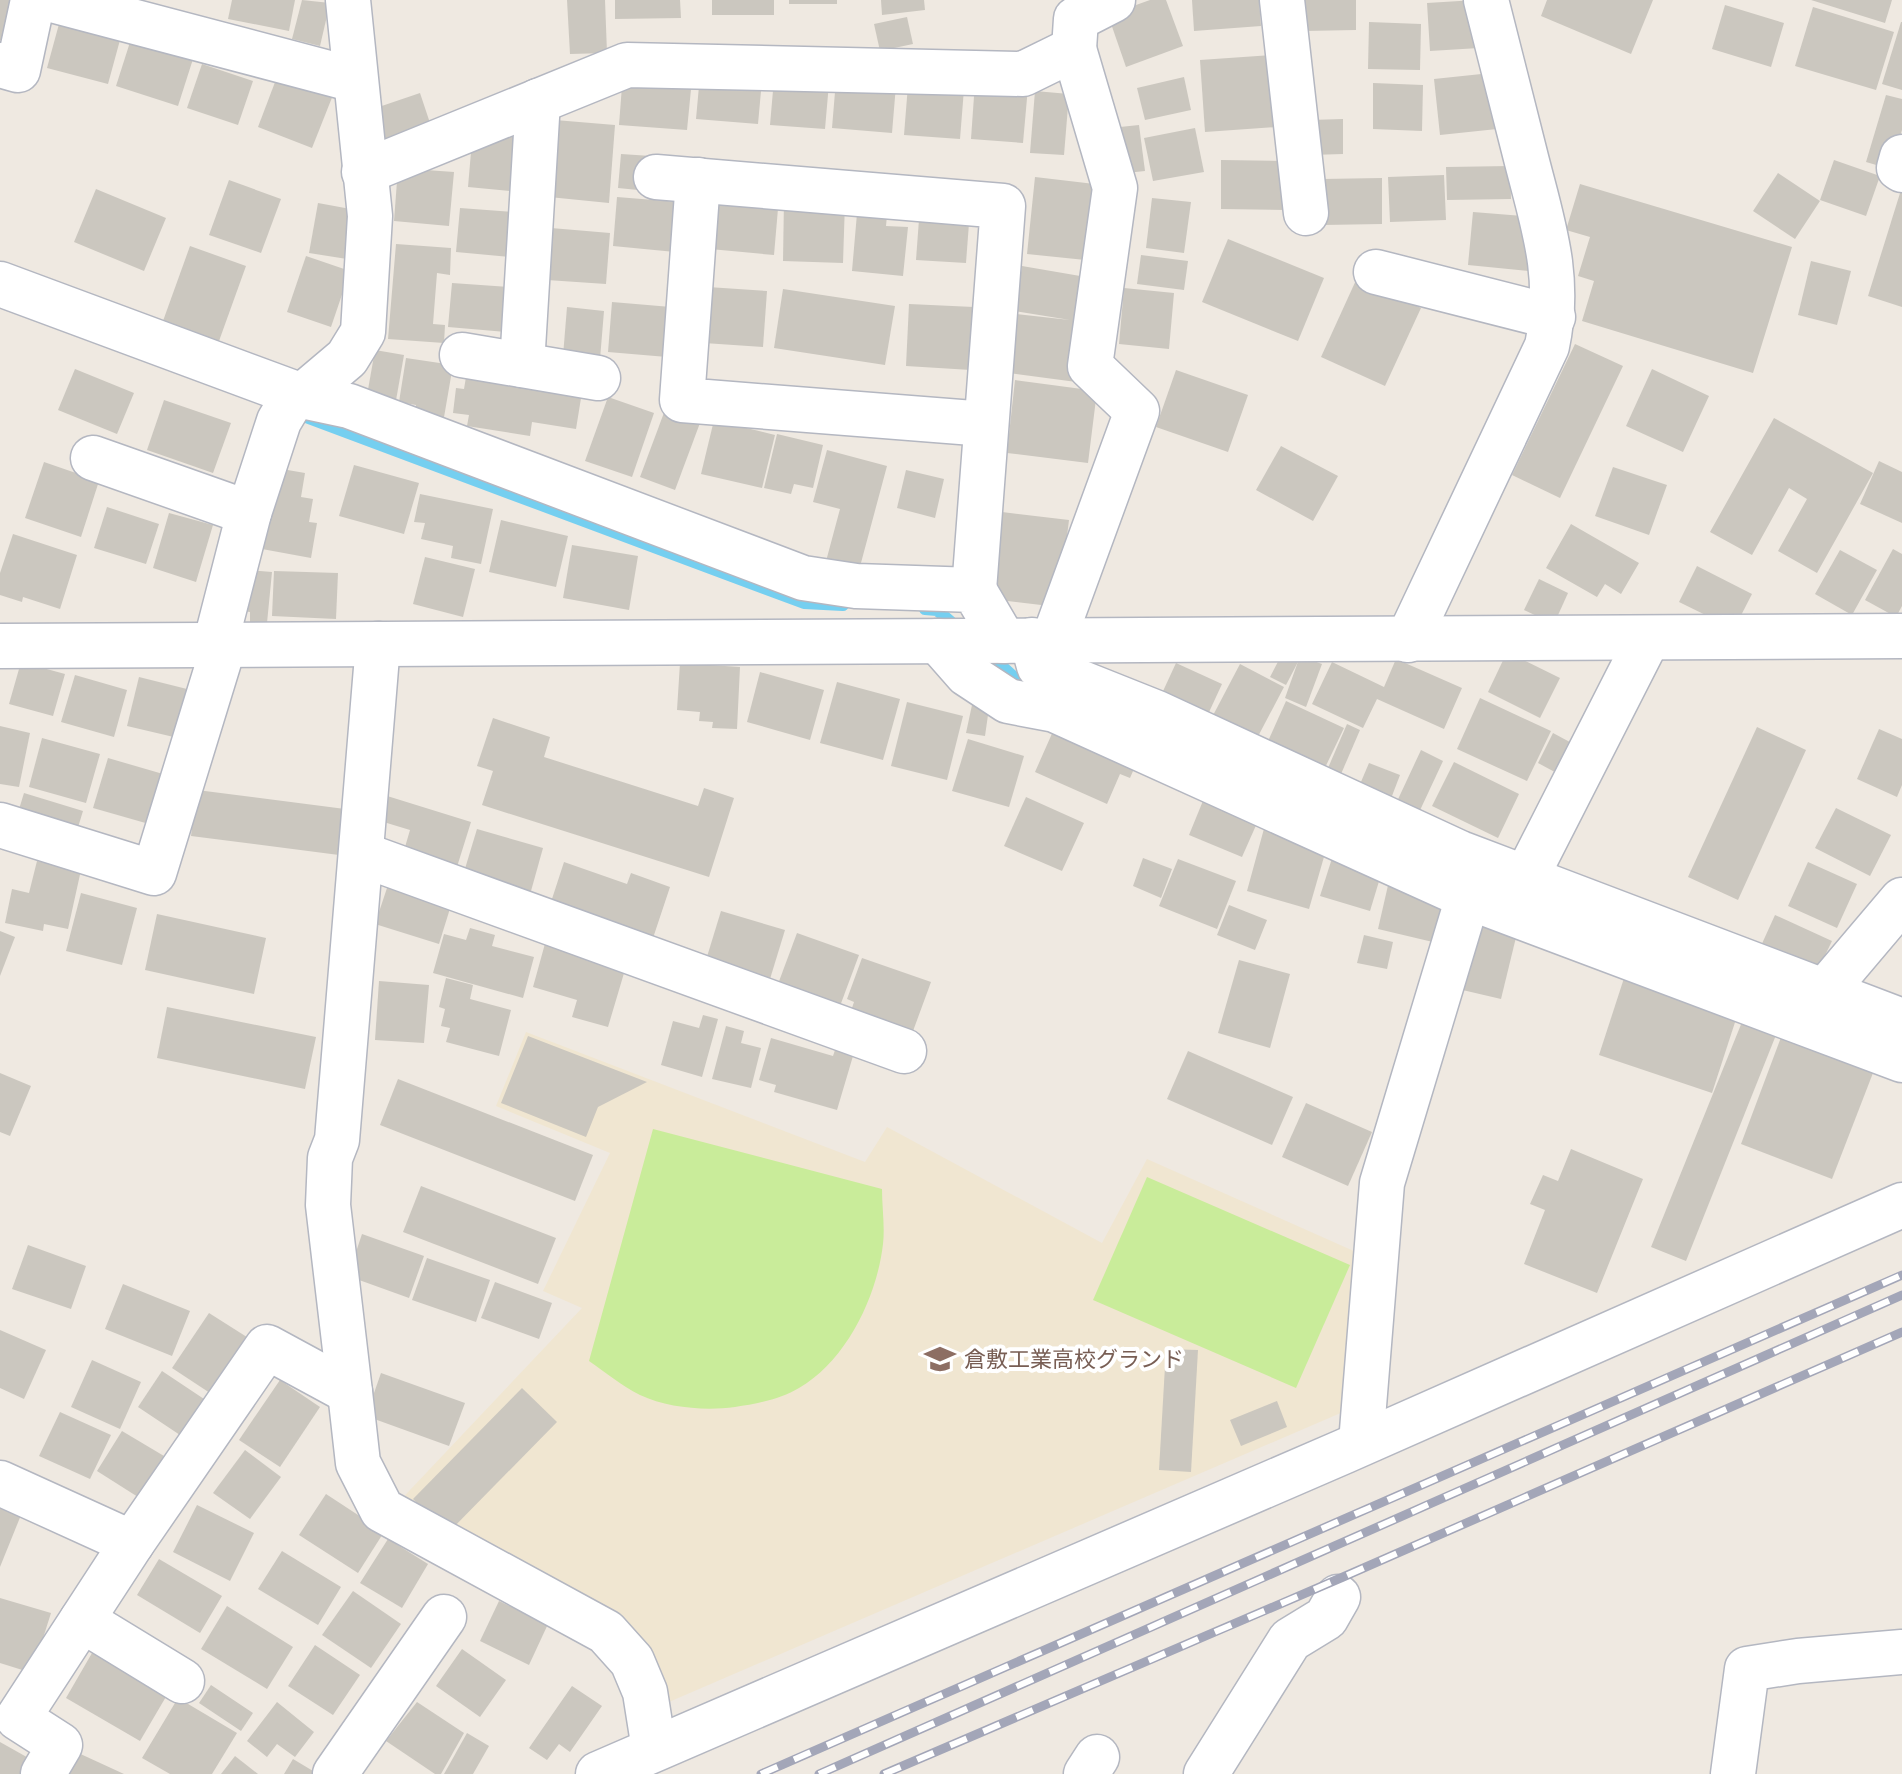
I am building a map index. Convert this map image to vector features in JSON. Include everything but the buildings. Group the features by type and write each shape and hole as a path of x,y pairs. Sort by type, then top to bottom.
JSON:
{"street":[{"path":"0,65 18,70 33,0"},
{"path":"52,0 355,80"},
{"path":"0,825 154,873 220,645 249,513 291,406 347,358 363,332 370,216 348,0"},
{"path":"1113,0 1076,19 1074,49 1115,188 1090,366 1137,411 996,641 967,674 1008,701 1055,710 1468,897 1516,897 1824,992 1902,1021"},
{"path":"1282,0 1306,213"},
{"path":"1408,640 1547,346 1553,317 1554,287 1547,243 1486,0"},
{"path":"364,172 627,65 1023,74 1074,49"},
{"path":"522,365 538,101"},
{"path":"1902,157 1899,168 1902,170"},
{"path":"986,424 682,400 677,178 1003,206 974,590 996,641 1039,666 1157,713 1460,853 1516,897 1902,1060"},
{"path":"1376,272 1553,317"},
{"path":"0,284 291,406 349,406 803,578 856,586 974,590"},
{"path":"462,355 598,378"},
{"path":"93,458 249,513"},
{"path":"0,646 1902,636"},
{"path":"1516,897 1648,638"},
{"path":"378,644 337,1140 330,1158 328,1205 358,1463 382,1510 606,1632 632,1661 645,1692 654,1749"},
{"path":"361,854 904,1051"},
{"path":"1361,1443 1382,1183 1468,897"},
{"path":"1824,992 1902,900"},
{"path":"598,1774 1902,1205"},
{"path":"43,1774 60,1745 18,1718 132,1543 267,1347 350,1392"},
{"path":"0,1483 132,1543"},
{"path":"1206,1774 1290,1640 1326,1618 1338,1597"},
{"path":"335,1774 444,1617"},
{"path":"82,1620 182,1681"},
{"path":"1733,1774 1747,1669 1902,1652"}],"shaded area":[{"name":"倉敷工業高校グランド","path":"526,1032 865,1162 887,1127 1102,1243 1147,1159 1356,1252 1343,1412 662,1705 635,1651 393,1508 582,1308 543,1291 610,1153 496,1106"}],"green space":[{"path":"653,1129 882,1189 883,1244 866,1306 845,1345 831,1362 792,1392 743,1406 711,1409 687,1407 640,1395 589,1361"},
{"path":"1147,1177 1350,1265 1296,1388 1093,1300"}],"waterway":[{"path":"303,416 804,603 843,605"},
{"path":"925,609 937,610 960,630"},
{"path":"986,652 1017,680 1037,684"}],"railway":[{"path":"761,1774 1902,1275"},
{"path":"819,1774 1902,1295"},
{"path":"884,1774 1902,1332"}],"place":[{"name":"倉敷工業高校グランド","path":"940,1359"}]}
